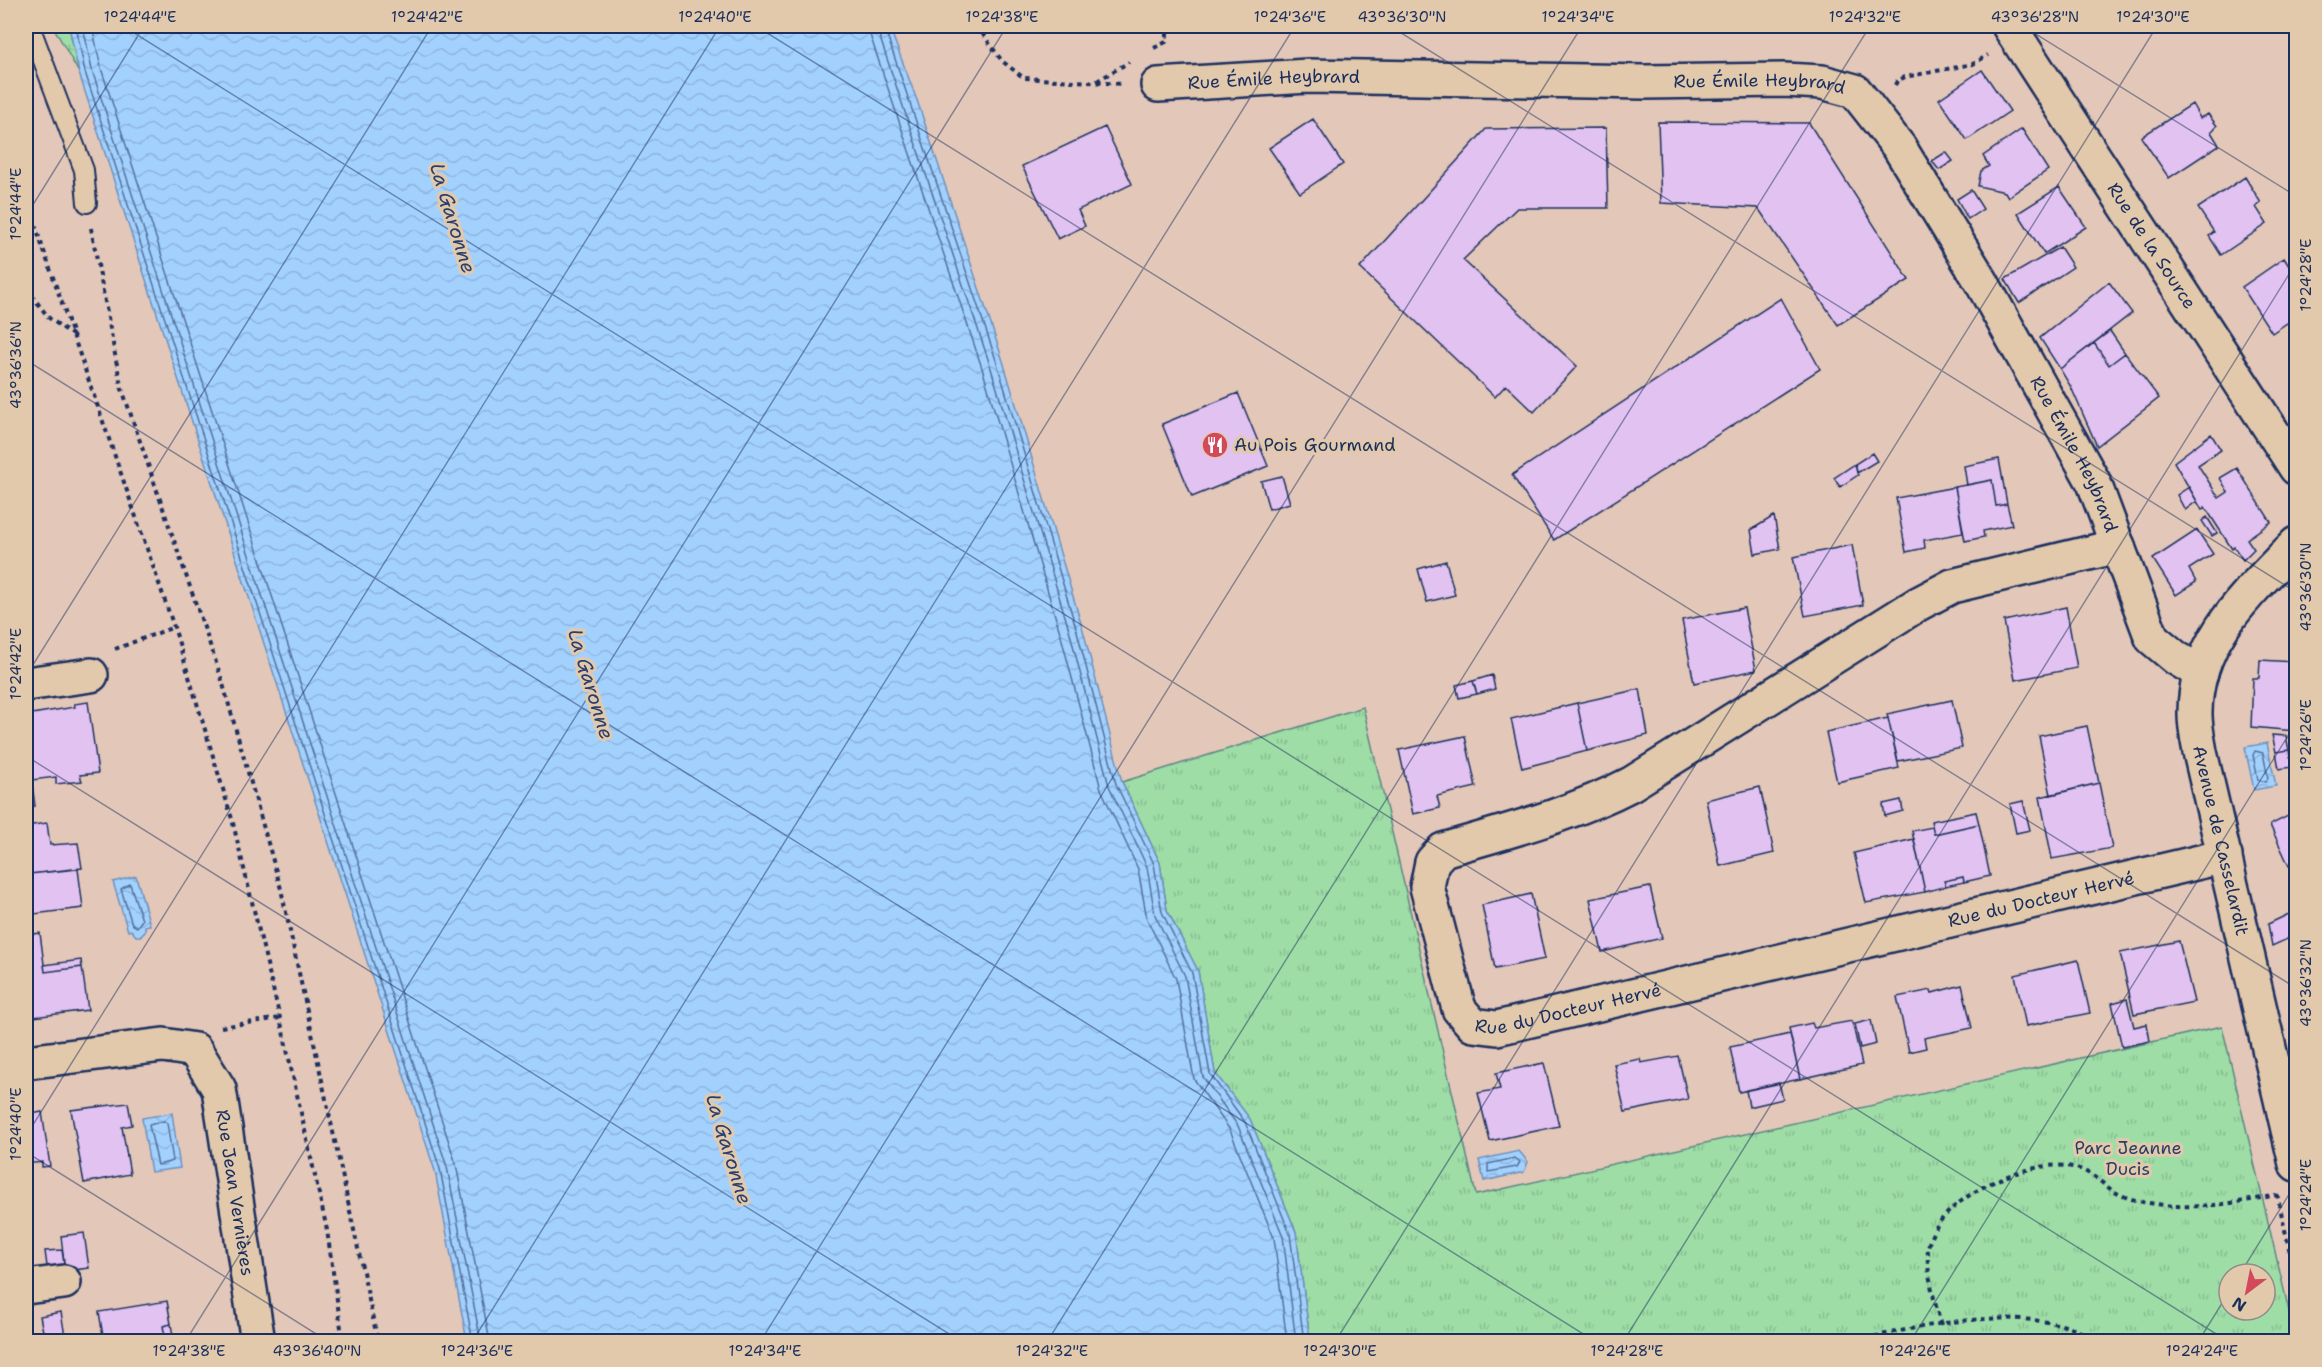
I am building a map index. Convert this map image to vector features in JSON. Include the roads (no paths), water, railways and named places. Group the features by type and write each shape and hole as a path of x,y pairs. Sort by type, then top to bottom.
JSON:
{"street":[{"name":"Rue de la Source","path":"2011,30 2296,468"},
{"name":"Rue Émile Heybrard","path":"1158,86 1308,76 1645,82 1812,81 1855,91 1899,147 1969,262 2094,483 2152,638 2176,658 2201,672"},
{"name":"Avenue de Casselardit","path":"2296,544 2221,625 2201,672 2195,714 2200,752 2296,1164"},
{"name":"Rue du Docteur Hervé","path":"2118,546 1953,586 1918,604 1622,789 1561,816 1443,850 1432,862 1427,887 1459,1009 1473,1025 1497,1028 2224,856"},
{"path":"26,684 91,675"},
{"name":"Rue Jean Vernières","path":"26,1062 163,1045 195,1050 219,1089 258,1341"},
{"path":"26,1287 64,1282"}],"lane":[{"path":"30,26 84,170 87,203"}],"water":[{"name":"La Garonne","path":"69,26 889,26 918,103 1003,361 1083,630 1122,782 1160,863 1167,910 1198,971 1215,1073 1250,1119 1296,1232 1310,1341 467,1341 435,1171 79,73"},
{"path":"2267,743 2276,786 2254,790 2245,747"},
{"path":"136,876 150,925 145,926 145,932 141,936 136,936 131,930 128,931 113,882"},
{"path":"172,1113 180,1168 151,1172 142,1118"},
{"path":"1519,1151 1528,1162 1524,1172 1484,1181 1479,1160"}],"place":[{"name":"Au Pois Gourmand","path":"1215,445"}],"park label":[{"name":"Parc Jeanne Ducis","path":"2128,1158"}]}
